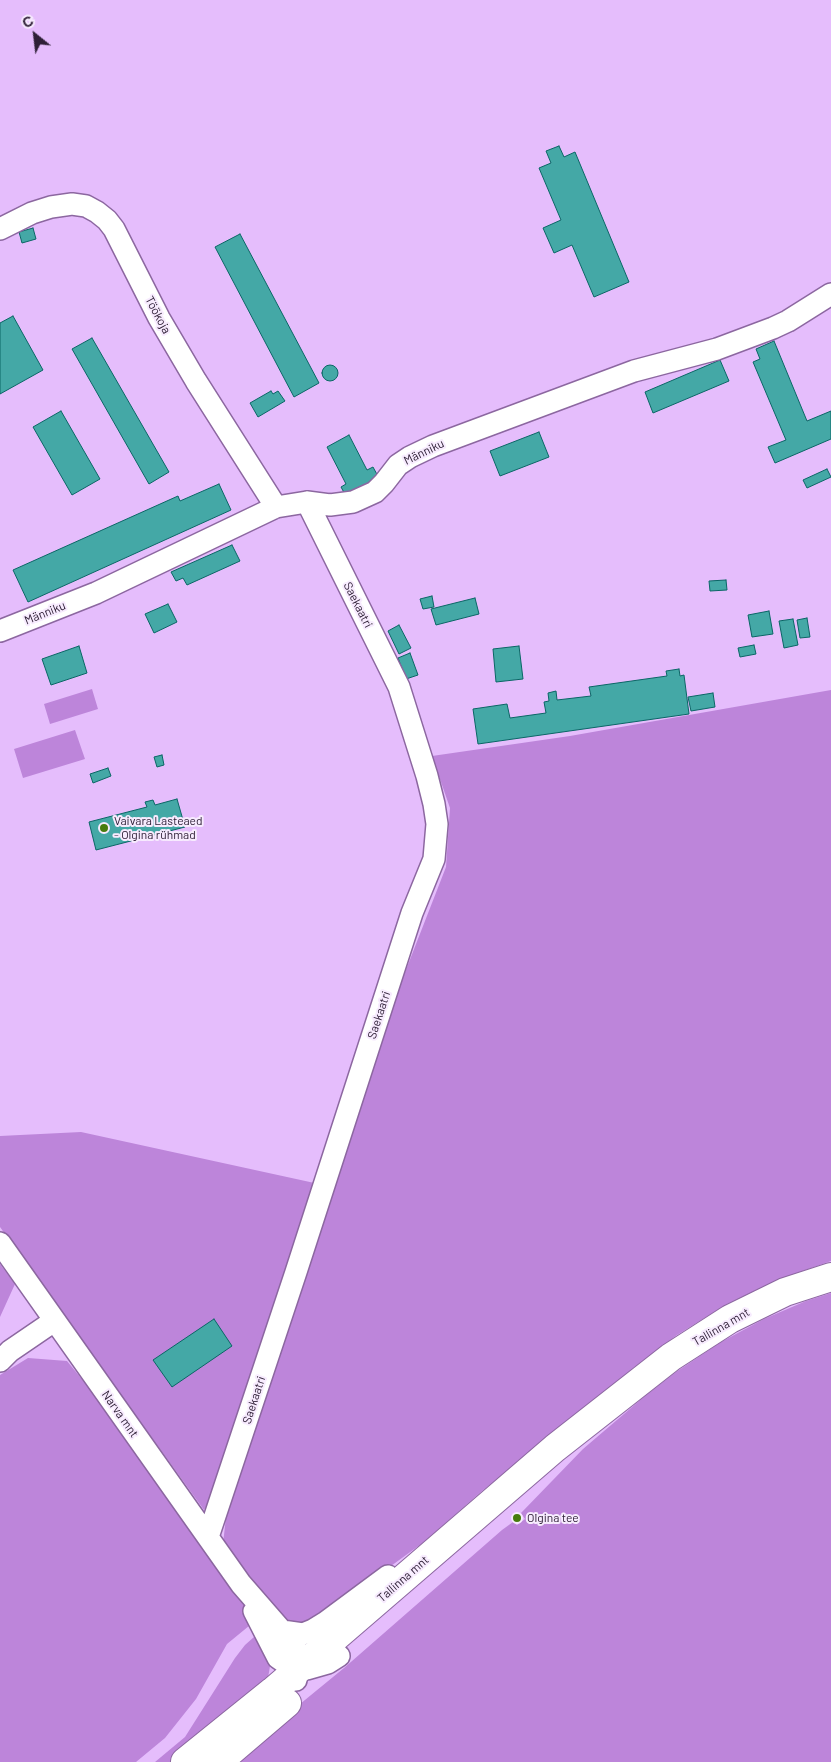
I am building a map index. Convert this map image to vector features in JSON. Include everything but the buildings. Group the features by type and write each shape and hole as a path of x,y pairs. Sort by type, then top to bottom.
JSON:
{"highway":[{"name":"Tallinna mnt","path":"218,1762 237,1752 273,1703 288,1664 476,1516 555,1448 671,1357 730,1319 785,1292 831,1277"},
{"name":"Tallinna mnt","path":"192,1761 339,1656 565,1452 621,1396"}],"street":[{"name":"Töökoja","path":"0,229 32,213 51,207 72,204 86,206 107,220 114,229 159,318 196,381 276,507"},
{"name":"Männiku","path":"0,631 96,593 276,507 307,502 330,504 353,502 375,492 398,465 433,446 634,371 717,349 773,328 788,321 831,294"},
{"name":"Saekaatri","path":"208,1537 412,913 434,859 437,824 434,804 399,688 307,502"},
{"name":"Narva mnt","path":"0,1244 241,1584 288,1664 299,1656 295,1646 241,1584"},
{"path":"0,1361 10,1351 54,1321"},
{"path":"282,1631 303,1634 326,1622 476,1516"},
{"path":"288,1664 318,1666 328,1663 339,1656"}],"shaded area":[{"path":"92,689 98,709 50,724 44,704"},
{"path":"831,690 831,1261 780,1279 727,1304 677,1335 633,1368 581,1413 482,1491 424,1542 351,1595 306,1624 289,1623 268,1610 223,1544 226,1517 388,1016 446,867 450,808 432,756 570,736"},
{"path":"75,730 85,759 23,778 14,749"},
{"path":"81,1132 319,1184 224,1473 204,1510 0,1227 0,1136"},
{"path":"0,1264 15,1284 0,1317"},
{"path":"831,1293 831,1762 241,1762 244,1755 261,1736 344,1668 502,1530 513,1522 517,1525 525,1519 521,1513 583,1449 645,1396 676,1372 721,1342 764,1319 806,1301"},
{"path":"28,1358 67,1361 104,1406 255,1621 227,1644 196,1699 165,1738 136,1762 0,1762 0,1375"},
{"path":"263,1629 269,1652 270,1666 268,1678 176,1762 155,1762 185,1737 235,1658 245,1645"}],"place":[{"name":"Vaivara Lasteaed - Olgina rühmad","path":"104,828"},
{"name":"Olgina tee","path":"517,1518"}]}
